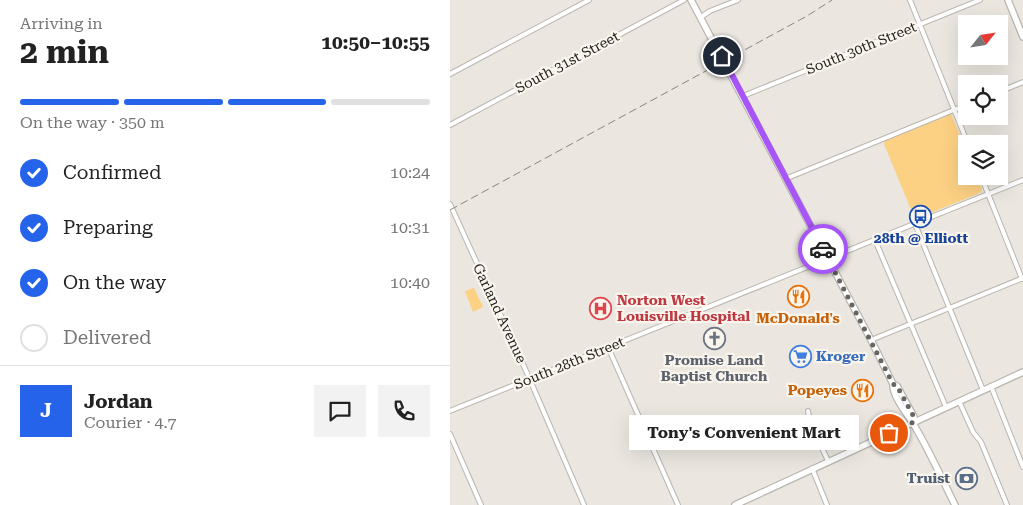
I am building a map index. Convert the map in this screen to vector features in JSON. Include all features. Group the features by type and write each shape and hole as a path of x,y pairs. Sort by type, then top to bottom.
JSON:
{"street":[{"path":"450,74 589,0"},
{"name":"South 31st Street","path":"450,125 684,0"},
{"path":"691,0 893,384 897,386 914,417 912,423 955,505"},
{"path":"700,17 738,0"},
{"path":"910,0 964,135"},
{"name":"South 30th Street","path":"742,96 980,0"},
{"path":"1008,0 1023,37"},
{"path":"1008,88 1023,82"},
{"path":"785,179 958,108"},
{"name":"South 28th Street","path":"450,411 1023,180"},
{"path":"871,340 1023,280 984,185"},
{"name":"Garland Avenue","path":"450,204 530,379 584,505"},
{"path":"915,224 983,390"},
{"path":"875,240 946,407"},
{"path":"608,347 678,505"},
{"path":"735,505 1023,372"},
{"path":"991,386 1023,467"},
{"path":"959,401 972,432 981,442 1007,505"},
{"path":"808,411 810,422 828,461"},
{"path":"450,434 481,505"},
{"path":"812,468 827,505"}],"shaded area":[{"path":"951,114 960,135 958,135 958,185 980,185 982,190 980,193 918,218 914,217 884,144 885,140"},
{"path":"474,288 483,307 473,312 465,291"}],"railway":[{"path":"450,210 807,16 832,0"}],"way so far":[{"path":"823,249 893,384 897,386 914,417 912,423 889,433"}],"place":[{"name":"28th @ Elliott","path":"921,216"},
{"name":"McDonald's","path":"798,296"},
{"name":"Norton West Louisville Hospital","path":"601,308"},
{"name":"Promise Land Baptist Church","path":"714,338"},
{"name":"Kroger","path":"800,356"},
{"name":"Popeyes","path":"863,390"},
{"name":"Tony's Convenient Mart","path":"889,433"},
{"name":"Truist","path":"966,478"}],"route":[{"path":"722,56 810,228 823,249"}]}
